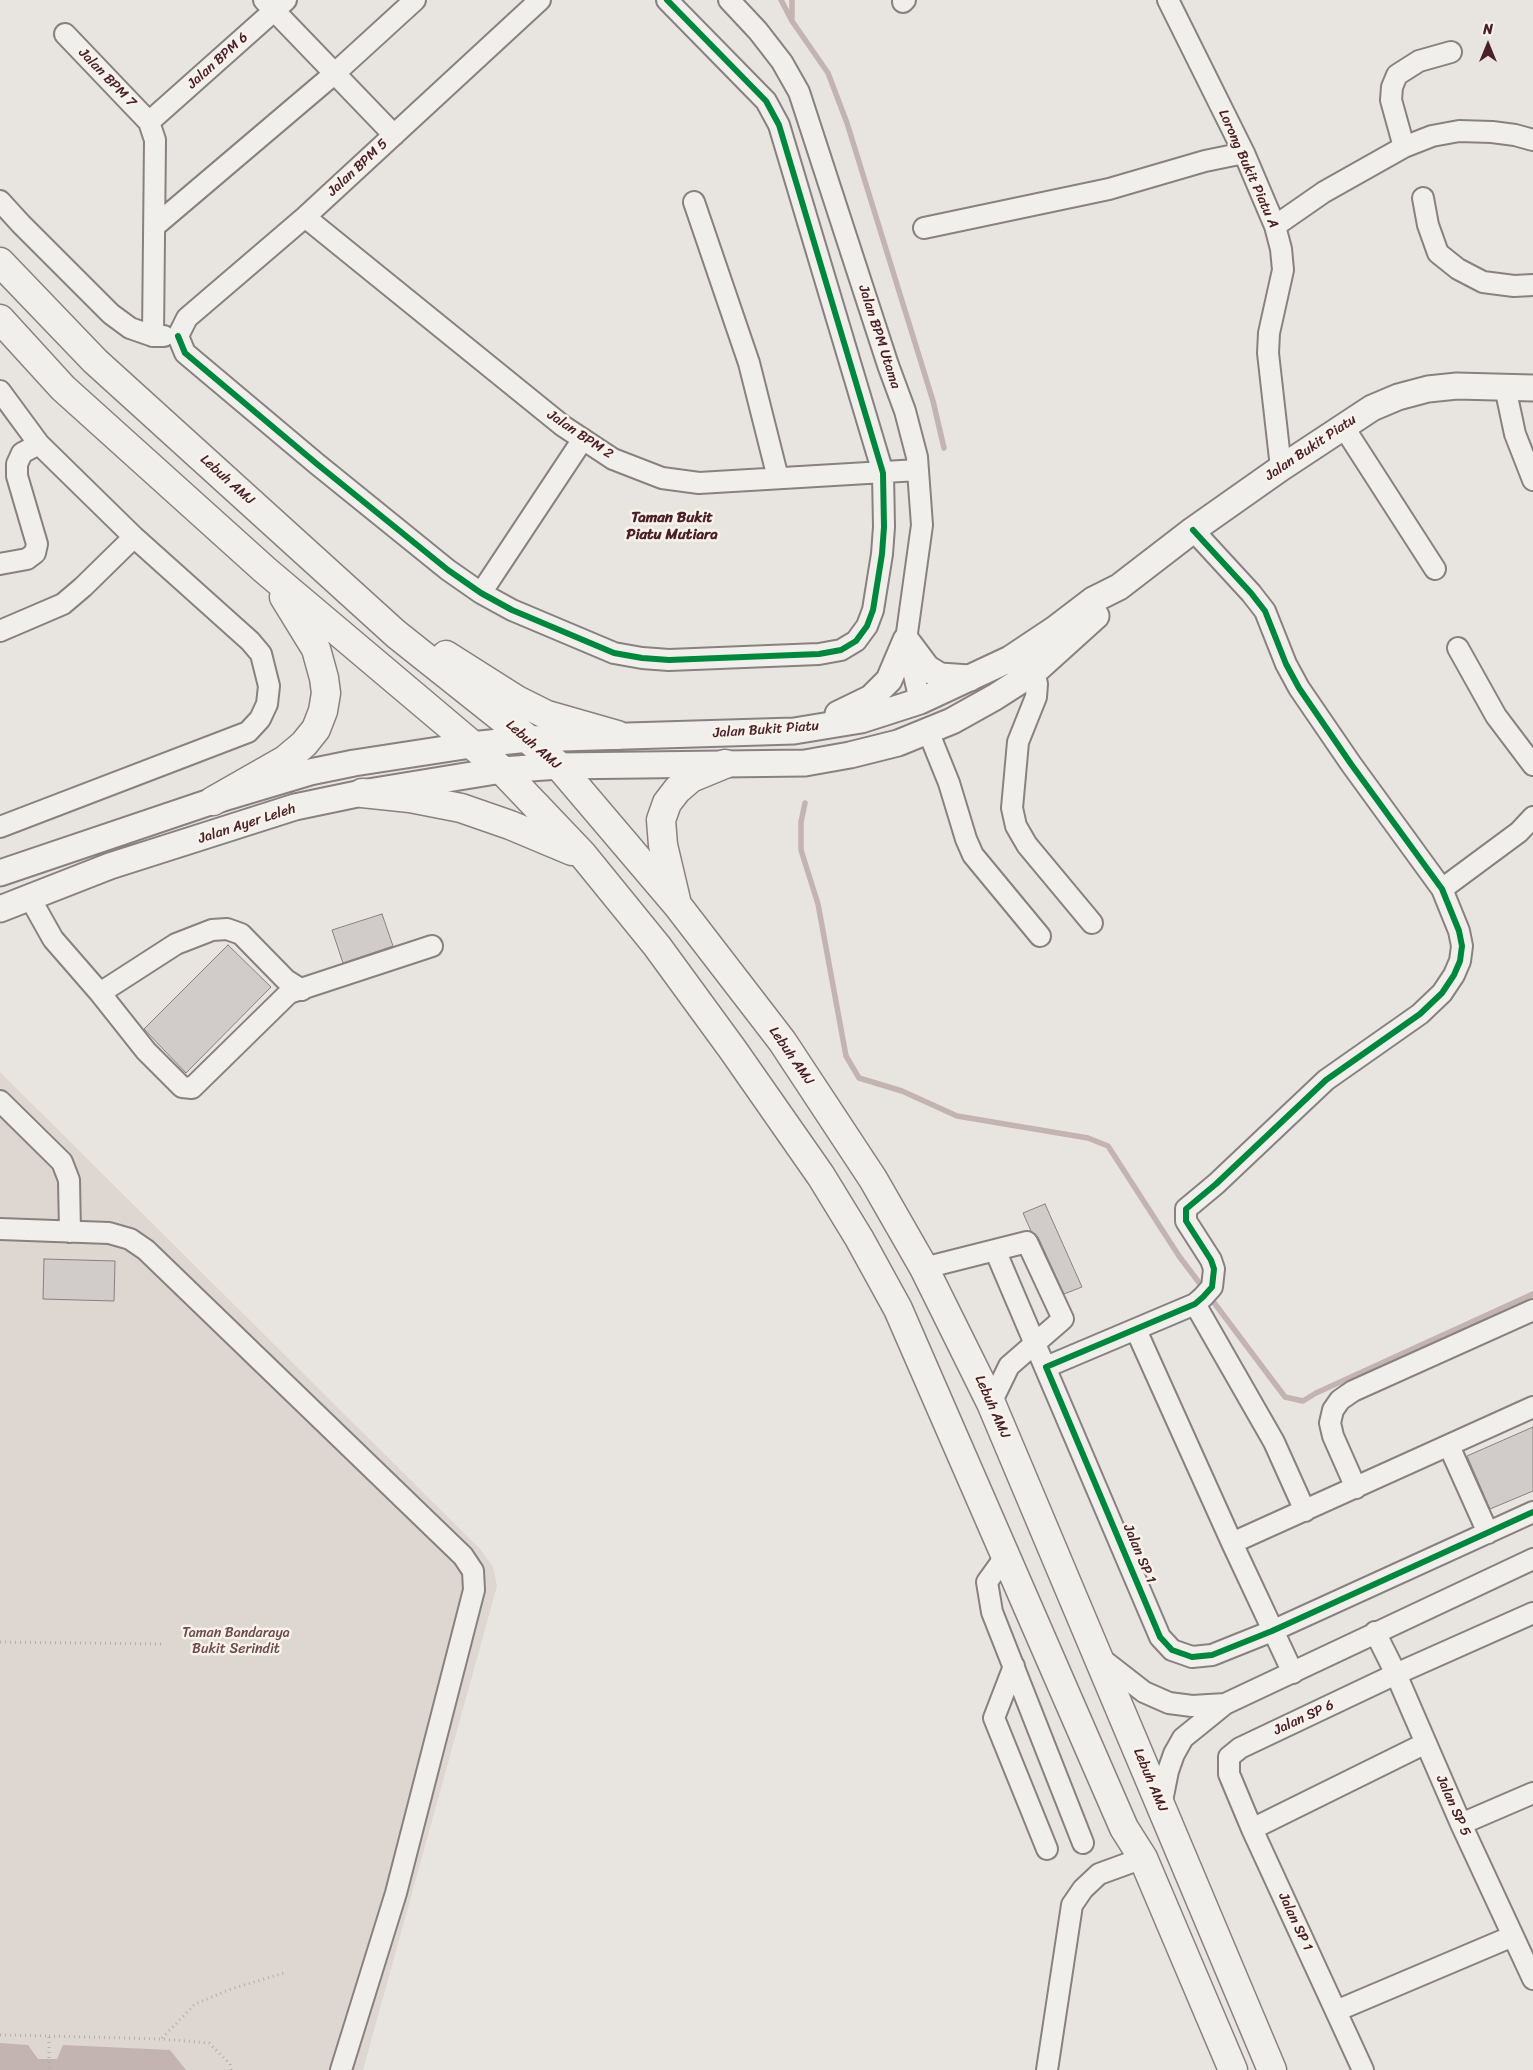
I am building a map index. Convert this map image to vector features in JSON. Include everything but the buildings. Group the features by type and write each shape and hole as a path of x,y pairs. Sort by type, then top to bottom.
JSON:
{"highway":[{"name":"Lebuh AMJ","path":"0,262 95,361 396,634 559,766 678,906 782,1041 874,1179 924,1268 991,1403 1272,2070"},
{"path":"0,319 63,388 265,570 502,770 583,855 656,946 727,1042 821,1176 854,1230 898,1309 1124,1828 1143,1858 1233,2070"},
{"path":"213,802 285,760 304,744 316,729 323,712 326,693 316,648 300,620 265,570"},
{"path":"396,634 441,653 518,700 547,714 617,735"},
{"path":"678,906 663,845 661,820 667,803 677,790 691,778 725,764"},
{"path":"362,793 410,798 461,808 510,825 583,855"}],"main road":[{"name":"Jalan Bukit Piatu","path":"471,745 528,739 617,735 794,731 861,720 920,701 1010,659 1055,629 1093,600 1119,587 1193,530 1281,468 1372,408 1398,397 1428,389 1458,386 1533,388"},
{"name":"Jalan Bukit Piatu","path":"502,770 559,766 804,763 850,755 898,743 928,731 995,697 1034,672 1102,611 1119,587"},
{"path":"906,640 927,668 940,676 972,678"},
{"path":"794,731 849,710 871,698 889,680 906,640"},
{"path":"850,755 894,733 909,721 920,701 930,708 942,710 995,697"},
{"path":"0,873 213,802 310,772 471,745"},
{"name":"Jalan Ayer Leleh","path":"0,909 110,866 295,807 362,793 502,770"},
{"path":"0,903 63,885"}],"street":[{"path":"155,226 334,74 415,0"},
{"name":"Jalan BPM 5","path":"178,336 187,318 306,217 540,0"},
{"path":"0,201 111,314 130,328 153,336 178,336 185,353 324,470 448,570 481,593 512,610 614,653 642,658 670,660 799,655 841,650 856,641 867,626 874,610 884,527 883,473 779,125 766,101 666,0"},
{"name":"Jalan BPM Utama","path":"729,0 758,31 782,62 799,92 888,365 905,411 917,458 922,525 906,640 920,701"},
{"name":"Lorong Bukit Piatu A","path":"1168,0 1244,153 1275,226 1281,249 1283,270 1269,333 1268,353 1281,468"},
{"path":"275,4 334,74 394,135"},
{"name":"Jalan BPM 6","path":"149,122 275,4"},
{"name":"Jalan BPM 7","path":"65,34 149,122"},
{"path":"1404,147 1391,100 1392,87 1397,75 1419,61 1451,52"},
{"path":"149,122 155,140 153,336"},
{"path":"1275,226 1324,192 1404,147 1432,136 1459,131 1507,134 1533,140"},
{"path":"924,228 1109,189 1205,161 1244,153"},
{"path":"1423,198 1428,225 1438,254 1458,270 1483,282 1514,286 1533,285"},
{"path":"694,202 749,363 778,478"},
{"name":"Jalan BPM 2","path":"306,217 563,426 613,459 662,478 699,483 918,470"},
{"path":"1505,387 1515,434 1533,480"},
{"path":"0,827 234,739 248,732 260,720 268,704 269,686 261,654 250,640 134,537 39,444 1,392"},
{"path":"1343,426 1435,569"},
{"path":"481,593 583,439"},
{"path":"0,564 27,559 35,553 37,544 17,476 16,464 22,453 39,444"},
{"path":"1046,1367 1136,1330 1203,1296 1215,1278 1211,1260 1186,1221 1186,1209 1216,1184 1326,1080 1420,1014 1442,992 1454,975 1460,961 1462,946 1459,930 1442,889 1351,764 1299,688 1286,664 1265,611 1193,530"},
{"path":"0,631 63,604 134,537"},
{"path":"1458,648 1496,716 1533,765"},
{"path":"1034,672 1037,684 1036,697 1023,726 1016,758 1012,808 1016,826 1027,845 1092,923"},
{"path":"928,731 973,855 1040,936"},
{"path":"1442,889 1519,832 1533,817"},
{"path":"30,898 53,939 100,993 146,1051 182,1088 192,1088 289,993 432,946"},
{"path":"100,993 176,944 212,930 227,929 241,934 286,980 302,990"},
{"path":"0,1101 62,1162 69,1180 70,1232"},
{"path":"0,1229 109,1233 130,1239 146,1250 463,1556 473,1571 474,1590 396,1893 341,2070"},
{"path":"924,1268 1027,1242 1063,1319 1009,1366 991,1403"},
{"name":"Jalan SP 1","path":"995,1250 1160,1637 1172,1650 1192,1657 1212,1655 1272,1631 1533,1512"},
{"path":"1203,1296 1274,1442 1305,1511"},
{"path":"1356,1488 1333,1436 1330,1423 1333,1410 1340,1400 1353,1391 1533,1310"},
{"path":"1136,1330 1272,1631 1293,1673"},
{"path":"1232,1543 1533,1407"},
{"path":"1449,1446 1488,1533"},
{"path":"1005,1556 986,1582 992,1612 1083,1843"},
{"path":"1162,1806 1168,1771 1174,1754 1183,1738 1225,1704 1533,1559"},
{"name":"Jalan SP 6","path":"1229,1774 1229,1758 1240,1748 1396,1674 1533,1613"},
{"name":"Jalan SP 5","path":"1375,1632 1396,1674 1461,1824 1533,1979"},
{"path":"1098,1656 1144,1692 1169,1703 1192,1706 1225,1704"},
{"path":"1014,1666 994,1718 1047,1849"},
{"path":"1252,1829 1426,1743"},
{"name":"Jalan SP 1","path":"1229,1774 1252,1829 1363,2070"},
{"path":"1461,1824 1533,1793"},
{"path":"1047,2070 1072,1905 1083,1889 1099,1874 1143,1858"},
{"path":"1336,2011 1513,1936"}],"path":[{"path":"0,1642 165,1644"},
{"path":"161,2038 195,2004 231,1989 284,1973"},
{"path":"0,2035 161,2038 209,2043 230,2064 232,2070"},
{"path":"49,2036 49,2070"}],"green space":[{"name":"Taman Bandaraya Bukit Serindit","path":"0,1072 481,1550 493,1567 497,1586 363,2070 0,2070"}],"shaded area":[{"path":"0,2043 28,2045 38,2059 57,2059 63,2045 170,2050 186,2070 0,2070"}],"waterway":[{"path":"781,0 792,21 828,73 847,123 933,401 944,448"},
{"path":"792,0 792,18"},
{"path":"805,803 801,822 801,850 818,904 846,1056 859,1078 902,1091 957,1116 1088,1138 1108,1146 1179,1256 1285,1397 1303,1401 1316,1393 1533,1294"}],"cycle path":[{"path":"178,336 185,353 317,464 448,570 481,593 512,610 614,653 642,658 669,660 819,654 841,650 856,641 867,626 873,610 882,554 884,527 883,473 779,125 766,101 667,0"},
{"path":"1193,530 1265,611 1286,664 1299,688 1351,764 1442,889 1459,931 1462,946 1460,961 1454,975 1442,993 1420,1014 1326,1080 1216,1184 1186,1209 1186,1221 1211,1260 1214,1269 1212,1287 1203,1297 1195,1304 1046,1367 1160,1637 1172,1650 1192,1657 1212,1655 1272,1631 1533,1512"}],"district":[{"name":"Taman Bukit Piatu Mutiara","path":"672,526"}]}
